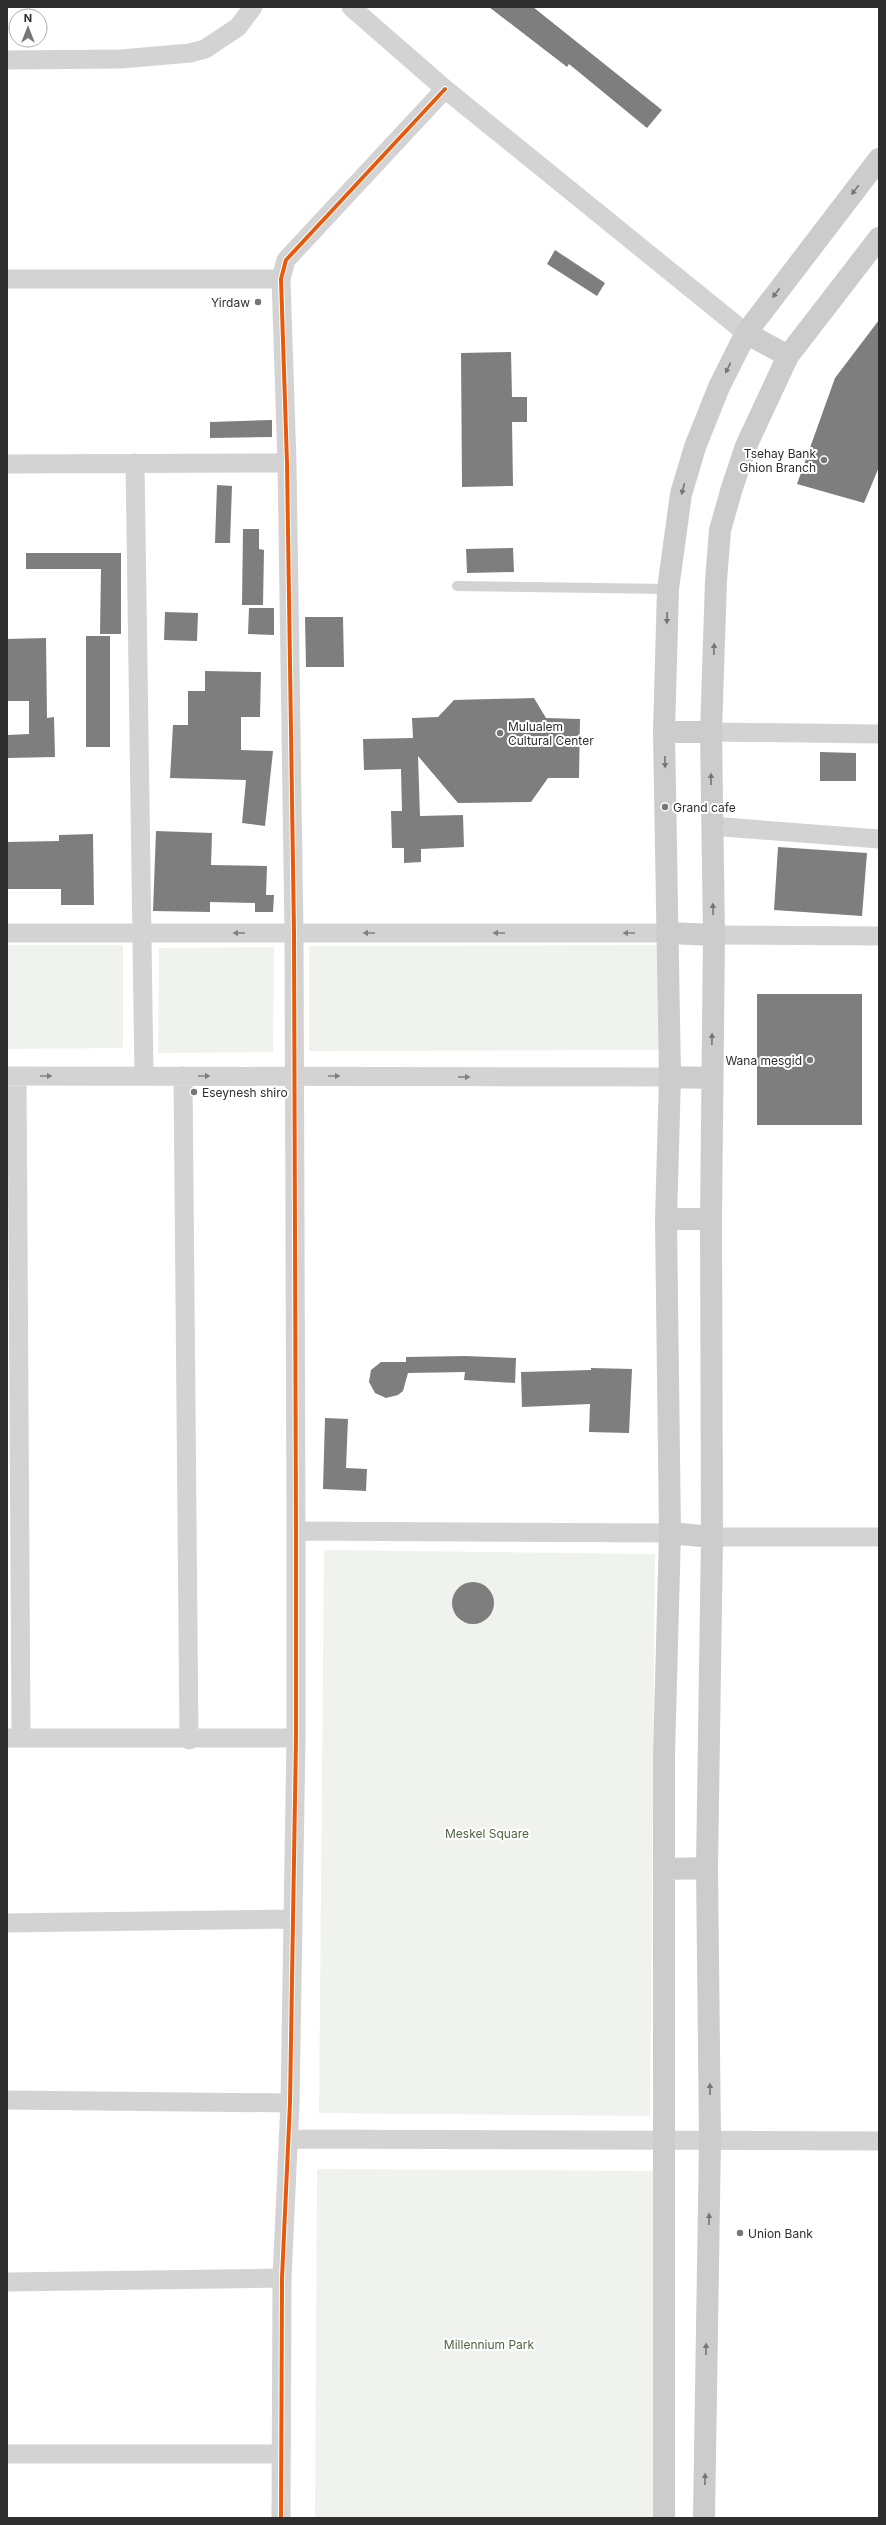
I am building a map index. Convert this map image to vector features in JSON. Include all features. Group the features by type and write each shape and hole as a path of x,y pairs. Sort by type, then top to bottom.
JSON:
{"street":[{"path":"7,60 121,59 190,53 205,49 238,27 253,7"},
{"path":"351,7 445,89 746,333 788,356"},
{"path":"281,2518 280,2454 282,2278 290,2102 296,1738 296,1532 294,933 287,463 281,278 286,260 445,89"},
{"path":"664,2518 664,1755 670,1533 666,1219 670,1077 664,732 668,589 681,494 695,447 719,387 746,333 879,159"},
{"path":"704,2518 710,2140 707,1868 712,1537 711,1078 714,935 711,826 711,732 716,580 720,530 746,446 788,356 879,238"},
{"path":"7,279 281,278"},
{"path":"134,463 144,1076"},
{"path":"7,464 287,463"},
{"path":"664,732 879,734"},
{"path":"711,826 879,839"},
{"path":"7,932 668,933 714,935 879,936"},
{"path":"296,1738 189,1740 14,1738 12,1076 711,1078"},
{"path":"183,1076 189,1740"},
{"path":"666,1219 711,1219"},
{"path":"296,1532 670,1533 712,1537 879,1537"},
{"path":"664,1869 707,1868"},
{"path":"7,1923 293,1919"},
{"path":"7,2100 290,2102"},
{"path":"288,2139 879,2141"},
{"path":"7,2282 282,2278"},
{"path":"7,2454 280,2454"}],"lane":[{"path":"457,586 668,589"}],"green space":[{"path":"7,945 123,945 123,1048 7,1049"},
{"path":"665,945 666,1050 309,1051 309,946"},
{"path":"274,947 273,1052 158,1053 159,948"},
{"name":"Meskel Square","path":"324,1550 655,1554 650,2116 319,2113"},
{"name":"Millennium Park","path":"317,2169 663,2171 661,2518 315,2518"}],"building":[{"path":"489,7 533,7 662,110 647,128 569,64 567,67"},
{"path":"555,250 605,283 597,296 547,264"},
{"path":"879,320 879,467 864,503 797,484 835,378"},
{"path":"511,352 512,397 527,397 527,422 512,422 513,486 462,487 461,353"},
{"path":"272,420 272,437 210,438 210,422"},
{"path":"217,485 232,486 230,543 215,543"},
{"path":"243,529 259,529 259,549 264,550 263,605 242,605"},
{"path":"513,548 514,572 467,573 466,549"},
{"path":"26,553 121,553 121,634 100,634 101,569 26,569"},
{"path":"249,608 274,608 274,635 248,634"},
{"path":"165,612 198,613 197,641 164,640"},
{"path":"305,617 343,617 344,667 306,667"},
{"path":"86,636 110,636 110,747 86,747"},
{"path":"46,638 47,718 54,717 55,757 7,758 7,735 29,734 29,701 7,701 7,639"},
{"path":"205,671 261,672 260,717 241,717 241,750 273,751 265,826 242,823 246,780 170,778 173,725 188,725 188,691 205,691"},
{"path":"534,698 546,718 580,719 579,778 548,778 531,802 458,803 418,756 420,816 463,815 464,847 421,849 421,862 404,863 404,848 392,848 391,811 402,811 401,769 364,770 363,739 413,738 412,718 438,717 454,700"},
{"path":"820,752 856,753 856,781 820,781"},
{"path":"156,831 212,833 211,865 267,866 266,895 274,895 273,912 255,912 255,903 210,902 210,912 153,911"},
{"path":"93,834 94,905 61,905 61,889 7,889 7,842 59,841 59,835"},
{"path":"778,847 867,853 862,916 774,910"},
{"name":"Wana mesgid","path":"757,994 862,994 862,1125 757,1125"},
{"path":"465,1356 516,1358 515,1383 464,1380 465,1372 408,1373 403,1391 398,1395 386,1398 375,1393 369,1382 371,1370 381,1362 406,1362 406,1357"},
{"path":"591,1368 632,1369 629,1433 589,1432 590,1404 522,1407 521,1372 591,1370"},
{"path":"325,1418 348,1419 346,1468 367,1469 366,1491 323,1489"},
{"path":"473,1582 488,1588 494,1603 488,1618 473,1624 458,1618 452,1603 458,1588"}],"cycle path":[{"path":"281,2518 282,2278 290,2103 296,1738 294,933 287,463 281,279 286,260 445,89"}],"place":[{"name":"Yirdaw","path":"258,302"},
{"name":"Tsehay Bank Ghion Branch","path":"824,460"},
{"name":"Mulualem Cultural Center","path":"500,733"},
{"name":"Grand cafe","path":"665,807"},
{"name":"Wana mesgid","path":"810,1060"},
{"name":"Eseynesh shiro","path":"194,1092"},
{"name":"Union Bank","path":"740,2233"}]}
